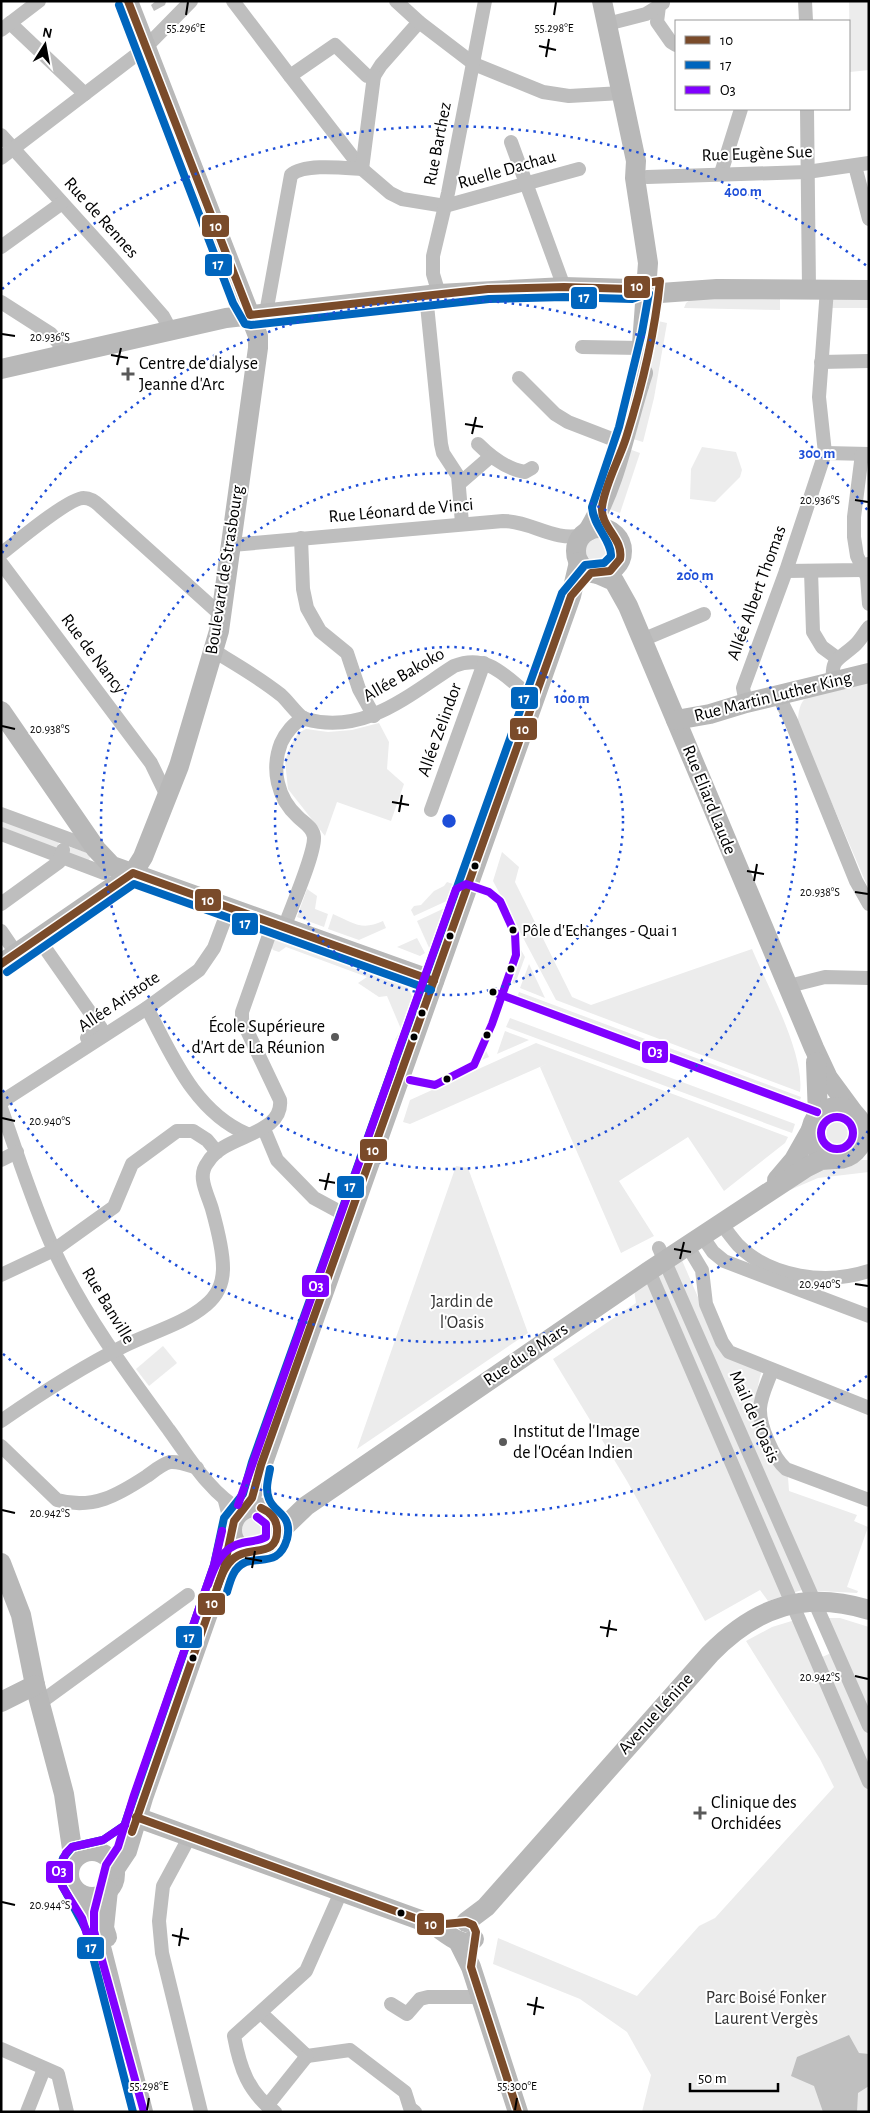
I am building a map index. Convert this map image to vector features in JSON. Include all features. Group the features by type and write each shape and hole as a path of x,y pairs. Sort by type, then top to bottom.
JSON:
{"main road":[{"name":"Boulevard de Strasbourg","path":"128,1 145,48 258,314 258,348 222,616 214,651 179,766 143,857 132,873"},
{"path":"589,570 576,550 581,535 602,509 625,444 639,385 646,366 648,288 648,263 635,178 641,169 602,1"},
{"path":"1,369 170,329 258,314 432,294 564,287 869,290"},
{"path":"639,385 640,348 648,288"},
{"path":"589,570 611,571 616,566 621,555 620,544 610,532 602,509"},
{"path":"581,535 595,529 610,532"},
{"name":"Rue Eliard Laude","path":"621,555 628,606"},
{"path":"154,2112 104,1928 108,1890 112,1884 115,1869 126,1851 224,1568 256,1486 261,1465 351,1218 571,596 589,570"},
{"name":"Rue Eliard Laude","path":"589,570 614,580 628,606 814,1048 828,1078 861,1120"},
{"name":"Rue Martin Luther King","path":"676,719 869,673"},
{"path":"666,696 677,704 702,712 690,753"},
{"path":"1,711 96,849 112,866 434,981"},
{"path":"9,959 132,873"},
{"name":"Rue Eliard Laude","path":"814,1048 818,1078 815,1122"},
{"path":"831,1108 846,1109 861,1120 863,1128 862,1144 851,1157 819,1152 814,1146 815,1122 831,1108"},
{"name":"Rue du 8 Mars","path":"747,1206 777,1179 794,1160 815,1122"},
{"name":"Rue du 8 Mars","path":"278,1534 306,1506 658,1260 695,1240 821,1160 851,1157"},
{"name":"Rue du 8 Mars","path":"244,1515 292,1512 306,1506"},
{"path":"224,1568 235,1556 248,1551 262,1552 273,1543 278,1534 277,1523 244,1515"},
{"path":"244,1515 237,1544 248,1551"},
{"path":"1,1563 21,1615 38,1694 64,1794 72,1849 70,1879 91,1915 100,1943 143,2112"},
{"name":"Avenue Lénine","path":"464,1933 616,1758 726,1638 756,1617 792,1604 815,1601 838,1602 869,1610"},
{"path":"1,1702 38,1694"},
{"path":"64,1794 82,1836 96,1851 109,1858 115,1869"},
{"path":"134,1825 190,1836 434,1926 464,1933 480,1997 518,2112"},
{"path":"71,1863 77,1856 119,1844 134,1825"},
{"path":"79,1893 97,1896 108,1890"}],"street":[{"path":"39,1 6,27 85,94"},
{"path":"1,158 14,150 145,48 191,1"},
{"path":"233,1 362,169 390,193 402,199 445,206"},
{"path":"396,1 419,22 474,64 543,92 569,96 622,93"},
{"name":"Rue Barthez","path":"460,482 456,472 443,453 441,444 432,294 433,256 445,206 486,1"},
{"path":"806,1 806,20"},
{"path":"607,24 646,14 662,3"},
{"path":"662,3 657,22 671,42 675,44"},
{"path":"362,169 374,76 419,22"},
{"path":"290,76 335,45 367,76 374,76"},
{"path":"721,173 741,110"},
{"name":"Allée Albert Thomas","path":"746,703 742,688 786,571 825,453 820,397 818,289 808,172 807,110"},
{"name":"Rue de Rennes","path":"1,135 162,316 170,329"},
{"path":"511,142 528,184 564,287"},
{"path":"862,164 869,219"},
{"name":"Rue Eugène Sue","path":"641,169 721,173 808,172 862,164"},
{"path":"258,314 291,174 306,169 362,169"},
{"name":"Ruelle Dachau","path":"445,206 579,169"},
{"path":"1,248 62,203"},
{"path":"1,302 51,334 67,353"},
{"path":"582,347 640,348"},
{"path":"820,362 869,361"},
{"path":"519,378 555,414 568,422 625,444"},
{"path":"478,444 490,457 522,472 532,468"},
{"path":"825,453 865,454 854,523 857,556 866,566 869,604"},
{"path":"462,523 460,482 490,457"},
{"path":"1,554 68,504 84,498 101,507 222,616"},
{"name":"Rue Léonard de Vinci","path":"232,545 462,523 514,521 550,535 581,535"},
{"path":"301,538 302,581 307,608 320,631 347,653 359,689 374,716"},
{"name":"Rue de Nancy","path":"1,563 154,767 167,796"},
{"path":"786,571 811,571 866,566"},
{"path":"811,571 813,632 822,646 837,658"},
{"path":"642,640 704,614"},
{"path":"832,683 832,665 837,658 856,645 869,627"},
{"path":"1,1422 113,1352 190,1315 203,1307 218,1291 223,1271 223,1259 212,1209 203,1181 205,1167 216,1152 247,1134 264,1129 279,1115 280,1100 244,1025 242,1012 311,852 313,833 284,800 276,775 277,757 282,742 293,726 304,718 280,694 214,651"},
{"name":"Allée Bakoko","path":"304,718 337,724 374,716 454,666 467,661 484,663"},
{"path":"484,663 534,698"},
{"name":"Allée Zelindor","path":"431,810 484,663"},
{"path":"778,695 791,721 856,881 869,904"},
{"path":"154,767 172,770 179,766"},
{"path":"1,814 96,849"},
{"path":"1,834 104,873"},
{"path":"1,904 59,862 67,838"},
{"name":"Allée Aristote","path":"1,1102 147,1008 203,964 214,948 229,908"},
{"path":"1,931 9,959"},
{"path":"38,938 101,1028 73,1047"},
{"path":"788,986 825,977 869,978"},
{"path":"147,1008 179,1070 197,1096 220,1118 247,1134"},
{"name":"Rue Banville","path":"1,1108 54,1250 82,1302 113,1352 196,1468 244,1515"},
{"path":"264,1129 277,1160 314,1198 351,1218"},
{"path":"1,1275 54,1250 114,1207 132,1164 176,1131 185,1130 202,1136 216,1152"},
{"path":"1,1160 17,1152"},
{"path":"721,1223 744,1249 755,1258 778,1269 823,1279 848,1278 869,1271"},
{"path":"695,1240 724,1261 869,1316"},
{"path":"695,1240 702,1270 706,1304 725,1347 734,1355 869,1408"},
{"path":"658,1260 792,1604 869,1782"},
{"name":"Mail de l'Oasis","path":"658,1260 815,1601 869,1726"},
{"path":"772,1370 760,1410 774,1457 786,1470 869,1500"},
{"path":"1,1446 57,1500 74,1504 98,1502 115,1495 170,1462 180,1462 196,1468"},
{"path":"38,1694 188,1595"},
{"path":"190,1836 163,1886 159,1921 162,1953 201,2112"},
{"path":"342,1892 306,1971 234,2036 246,2081 271,2109 307,2056 350,2050 405,2092 410,2108 415,2112"},
{"path":"391,2004 407,2014 420,1999 428,1997 480,1997"},
{"path":"261,2013 307,2056"},
{"path":"1,2049 58,2074 66,2112"},
{"path":"27,2112 44,2068"}],"green space":[{"path":"849,1 869,1 869,70 850,72"},
{"path":"830,295 869,299 869,308 830,308"},
{"path":"780,297 780,310 684,308 686,303 693,298"},
{"path":"658,321 667,323 654,398 643,442 633,439"},
{"path":"702,447 736,452 742,470 740,477 715,502 690,499 691,469"},
{"path":"629,449 640,453 620,513 609,509"},
{"path":"595,529 603,529 615,535 621,551 615,567 603,573 595,573 583,567 577,555 577,547 583,535"},
{"path":"869,678 869,890 798,724 801,705 808,696 828,688"},
{"path":"379,723 389,742 387,769 404,784 391,821 337,802 325,836 288,789 285,761 290,747 298,733 306,729 328,732 352,730"},
{"path":"1,818 60,840 56,851 1,831"},
{"path":"70,847 91,854 88,864 67,856"},
{"path":"502,852 519,867 515,882 572,997 591,1005 752,949 791,1040 800,1076 800,1092 556,1000 493,881"},
{"path":"447,882 456,885 451,899 414,916 411,910 414,906 421,905 434,891 444,886"},
{"path":"307,889 317,896 315,909 328,914 324,927 297,917"},
{"path":"449,906 431,952 417,921"},
{"path":"333,914 363,926 383,921 386,928 359,940 328,929"},
{"path":"274,938 406,984 415,1002 401,1045 395,1040 401,1029 387,996 379,997 358,983 367,977 286,947 279,952 273,950 271,946"},
{"path":"417,938 425,953 420,956 397,947"},
{"path":"517,943 525,957 515,984 503,980"},
{"path":"529,964 545,998 520,988"},
{"path":"519,992 801,1097 798,1106 516,1001"},
{"path":"510,1018 795,1124 792,1133 506,1027"},
{"path":"505,1031 529,1040 497,1054"},
{"path":"481,1041 489,1057 472,1064"},
{"path":"536,1043 788,1137 785,1143 724,1191 688,1137 619,1181 654,1236 621,1253 540,1067 551,1062 410,1124 403,1122 410,1100"},
{"path":"842,1113 849,1116 855,1122 858,1133 857,1141 849,1150 842,1153 834,1153 827,1150 819,1141 818,1129 821,1122 830,1114"},
{"path":"869,1160 869,1172 818,1178 790,1190 787,1185 835,1162"},
{"name":"Jardin de l'Oasis","path":"456,1166 468,1168 528,1333 357,1449"},
{"path":"681,1258 723,1355 762,1370 756,1399 758,1429 769,1456 777,1468 788,1477 789,1491 857,1515 854,1521 868,1527 847,1587 858,1591 857,1593 802,1590 768,1601 760,1590 705,1621 627,1481 553,1359 636,1303 634,1290"},
{"path":"163,1346 177,1363 149,1386 136,1369"},
{"path":"259,1508 271,1514 276,1522 276,1538 271,1546 263,1551 251,1552 239,1546 234,1538 233,1526 239,1514 247,1509"},
{"name":"Parc Boisé Fonker Laurent Vergès","path":"825,1618 840,1618 869,1627 869,2112 642,2112 651,2075 627,2032 580,1999 493,1964 498,1938 637,1996 699,1926 715,1918 834,1787 820,1759 746,1641 772,1627 795,1620 813,1661 838,1650"}],"shaded area":[{"path":"156,1 166,2 165,5 154,11 151,5"},
{"path":"849,2035 859,2053 869,2054 869,2086 858,2093 857,2112 823,2112 814,2086 791,2076 797,2057"}],"transit line":[{"name":"10","path":"128,1 250,315 488,289 564,287 631,289 646,283 660,281 655,320 637,400 602,507 605,521 619,545 620,559 610,571 591,573 571,596 261,1465 252,1498 234,1521 224,1568 132,1832"},
{"name":"17","path":"119,5 233,303 245,324 251,325 489,299 564,297 632,299 649,293 642,332 619,427 592,507 596,521 611,550 611,556 604,563 585,565 562,593 252,1462 243,1494 224,1518 214,1565 123,1829"},
{"name":"10","path":"1,964 133,873 434,981"},
{"name":"17","path":"7,972 134,884 431,990"},
{"name":"O3","path":"394,1063 456,889 466,884 489,892 500,901 515,934 516,955 492,1024 474,1065 435,1085 410,1080"},
{"name":"O3","path":"493,992 817,1112"},
{"name":"O3","path":"238,1505 393,1067"},
{"name":"O3","path":"837,1117 843,1118 848,1122 852,1127 853,1133 852,1139 848,1144 843,1148 837,1149 831,1148 826,1144 822,1139 821,1133 822,1127 826,1122 831,1118 837,1117"},
{"name":"17","path":"227,1592 233,1576 240,1565 250,1561 274,1557 284,1548 287,1539 287,1524 269,1499 267,1484 270,1469"},
{"name":"10","path":"217,1588 226,1568 234,1558 241,1554 268,1548 273,1544 277,1528 275,1521 270,1513 261,1508"},
{"name":"O3","path":"208,1585 213,1571 224,1553 235,1545 266,1537 266,1524 257,1517"},
{"name":"O3","path":"144,2112 94,1931 94,1912 106,1865 118,1847 134,1795 214,1565 222,1531"},
{"name":"10","path":"136,1817 434,1925 466,1922 473,1925 476,1932 471,1967 518,2112"},
{"name":"17","path":"125,1825 103,1840 72,1847 63,1858 59,1872 63,1887 86,1930 133,2112"},
{"name":"O3","path":"92,1951 82,1918 62,1886 59,1869 66,1853 72,1847 103,1840 125,1825"}],"place":[{"name":"Centre de dialyse Jeanne d'Arc","path":"128,374"},
{"name":"Pôle d'Echanges - Quai 1","path":"513,930"},
{"name":"École Supérieure d'Art de La Réunion","path":"335,1037"},
{"name":"Institut de l'Image de l'Océan Indien","path":"503,1442"},
{"name":"Clinique des Orchidées","path":"700,1813"}]}
